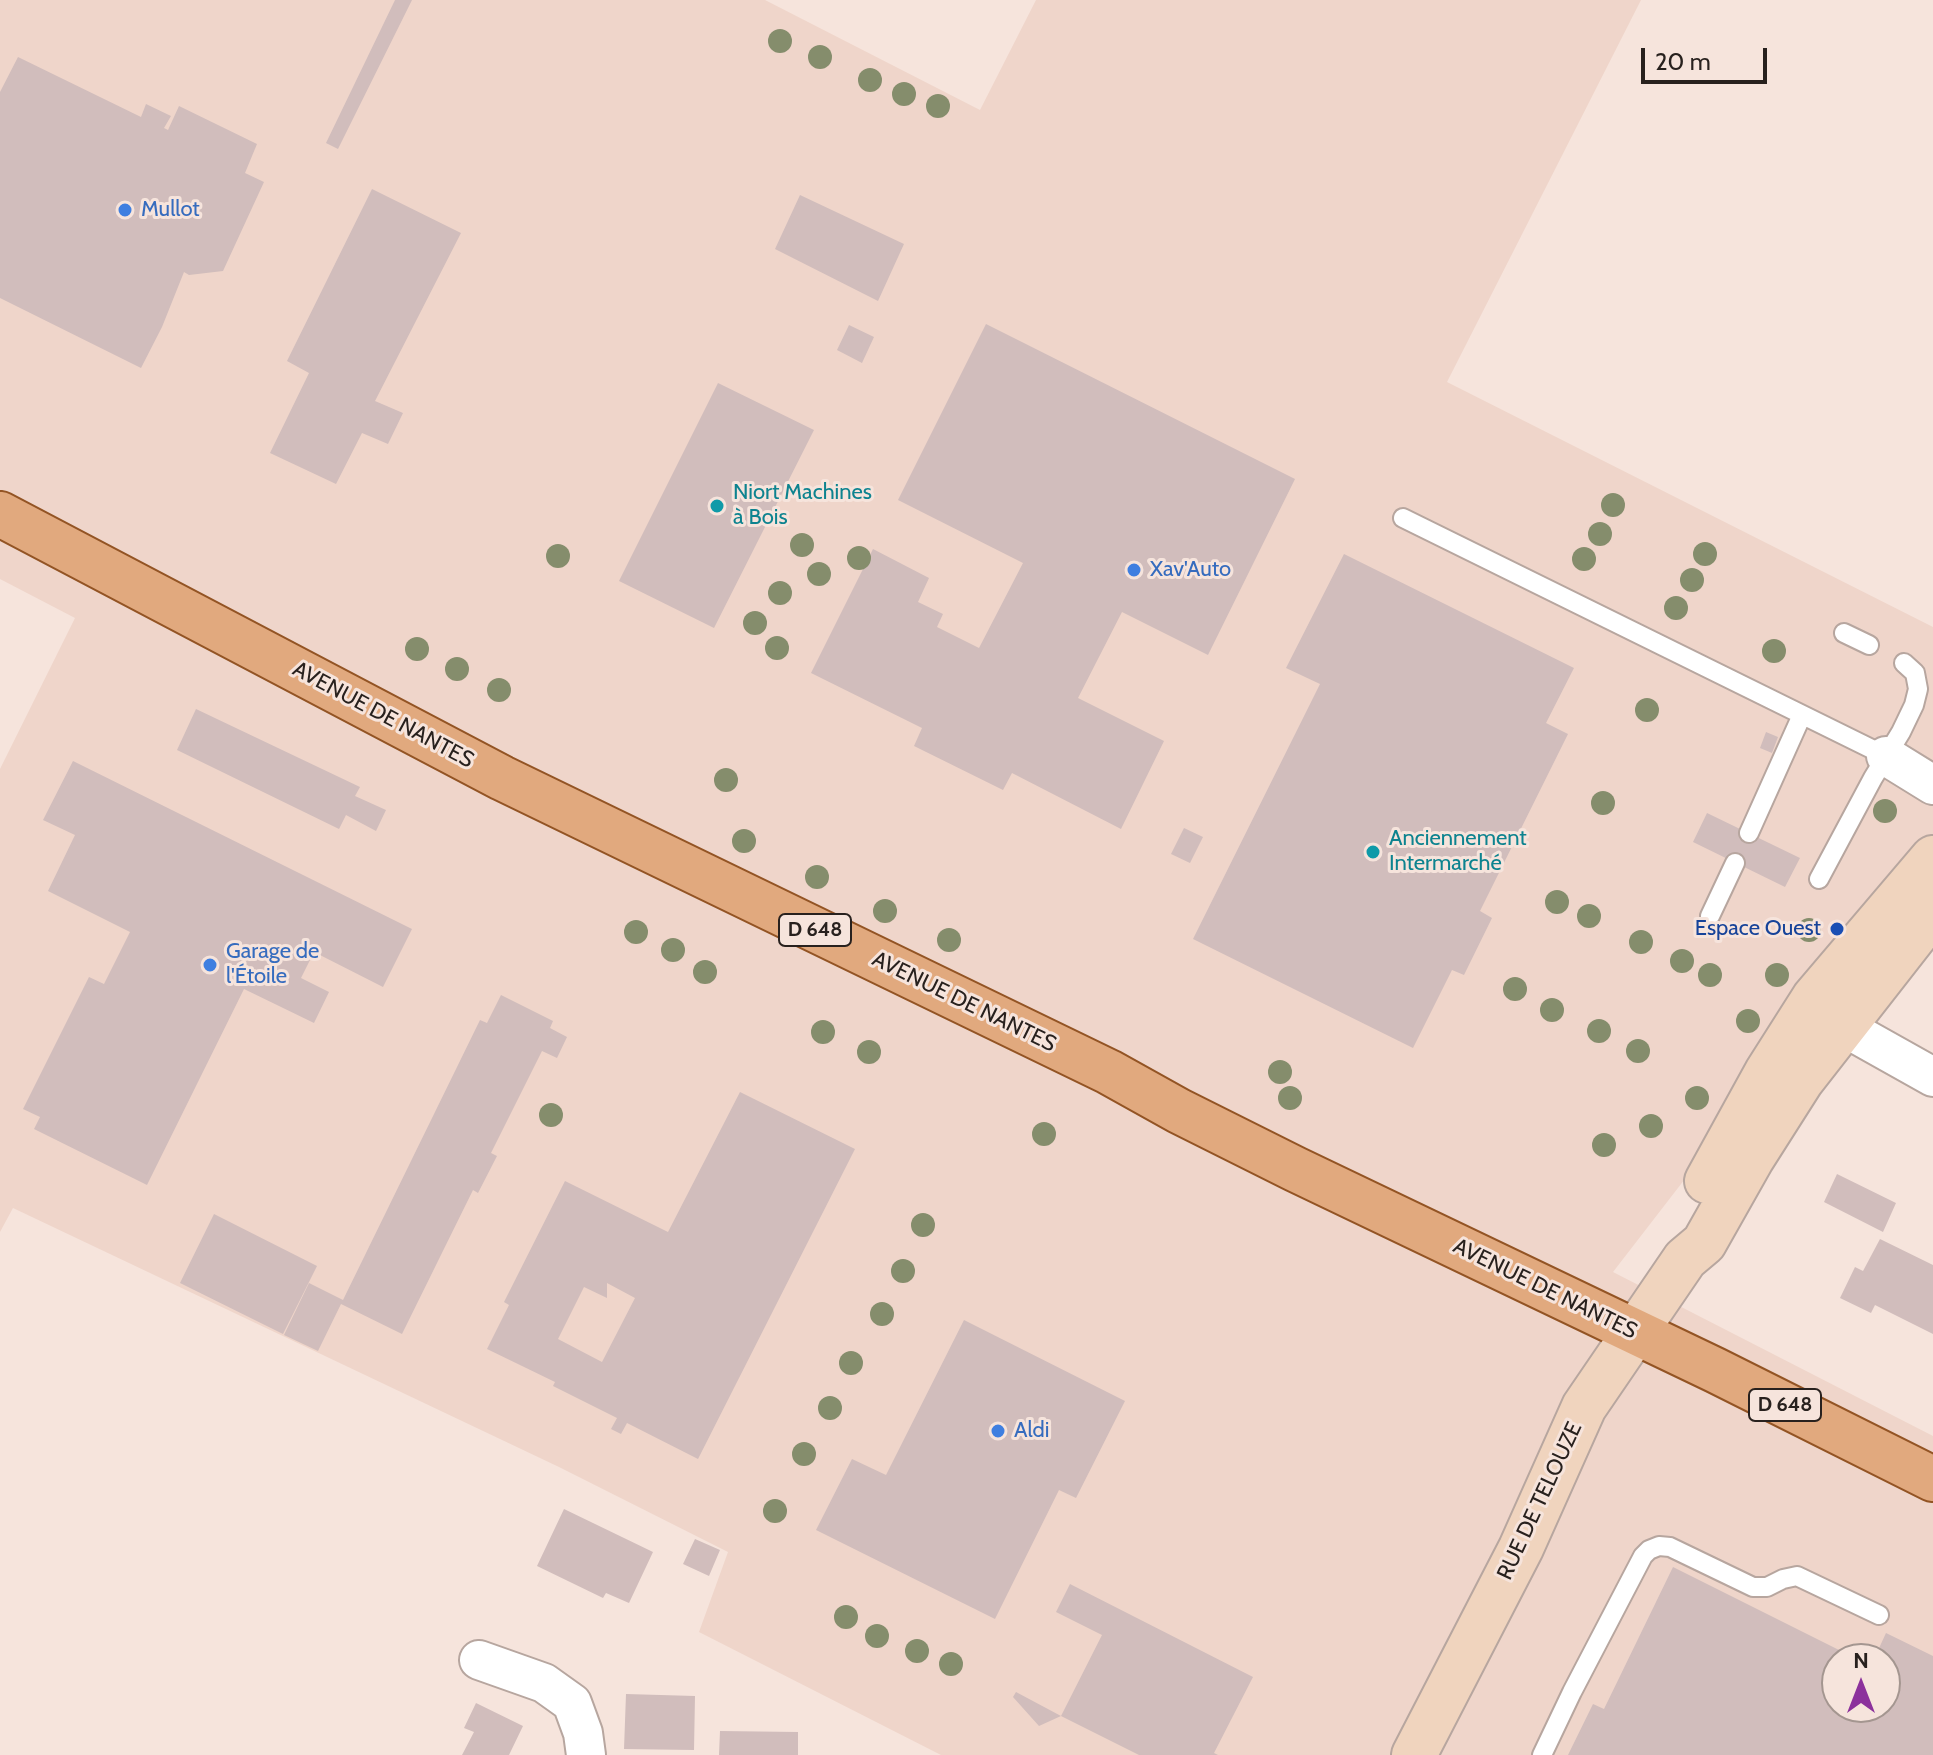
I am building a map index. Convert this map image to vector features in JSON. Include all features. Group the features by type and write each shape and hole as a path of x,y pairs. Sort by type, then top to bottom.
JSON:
{"main road":[{"name":"AVENUE DE NANTES","path":"0,514 502,778 1109,1072 1295,1169 1933,1479"}],"street":[{"path":"1886,756 1933,785"},
{"name":"RUE DE TELOUZE","path":"1685,1259 1689,1214 1767,1072 1814,998 1933,858"},
{"name":"RUE DE TELOUZE","path":"1414,1755 1521,1548 1584,1407 1685,1259 1704,1243 1793,1094 1842,1026 1933,912"},
{"path":"1842,1026 1933,1077"},
{"path":"479,1660 544,1683 572,1703 583,1733 586,1755"}],"lane":[{"path":"1403,518 1886,756"},
{"path":"1844,633 1869,645"},
{"path":"1819,879 1914,705 1918,689 1915,673 1904,663"},
{"path":"1749,833 1802,715"},
{"path":"1710,916 1735,863"},
{"path":"1542,1755 1572,1692 1643,1556 1649,1550 1659,1546 1670,1547 1753,1587 1767,1587 1797,1576 1879,1615"}],"shaded area":[{"path":"0,0 765,0 980,110 1036,0 1641,0 1447,382 1933,627 1933,858 1613,1272 1933,1436 1933,1755 941,1755 699,1632 728,1552 559,1467 13,1208 0,1232 0,769 75,618 0,579"}],"building":[{"path":"395,0 412,0 338,149 326,143"},
{"name":"Mullot","path":"18,57 141,117 146,104 171,116 164,128 168,130 179,106 257,144 245,173 264,182 223,271 189,275 184,272 162,327 141,368 0,298 0,92"},
{"path":"372,189 461,233 375,401 403,413 388,444 362,433 336,484 270,453 309,373 287,361"},
{"path":"800,195 904,244 878,301 775,249"},
{"name":"Xav'Auto","path":"986,324 1295,479 1208,655 1122,612 1078,698 1164,741 1121,829 1012,773 1003,790 914,746 922,728 811,673 873,549 929,578 918,602 943,614 937,627 979,648 1023,563 898,500"},
{"path":"849,325 874,337 862,363 837,350"},
{"name":"Niort Machines à Bois","path":"718,383 814,430 714,628 619,581"},
{"name":"Anciennement Intermarché","path":"1344,554 1574,668 1546,723 1568,734 1480,911 1492,918 1464,975 1452,970 1413,1048 1193,939 1320,684 1286,668"},
{"path":"196,709 360,787 355,796 386,810 376,831 346,815 339,829 177,750"},
{"path":"1766,732 1778,737 1772,753 1760,748"},
{"name":"Garage de l'Étoile","path":"73,761 412,929 383,987 314,952 301,978 329,992 314,1023 244,989 147,1185 34,1129 40,1117 23,1109 89,977 104,984 130,932 48,891 75,835 43,820"},
{"path":"1707,813 1800,858 1785,887 1693,842"},
{"path":"1184,828 1203,837 1190,863 1171,854"},
{"path":"501,995 553,1021 550,1028 567,1037 557,1058 542,1051 491,1153 497,1156 478,1193 473,1190 402,1334 341,1304 318,1351 284,1335 309,1283 343,1300 480,1020 487,1023"},
{"path":"740,1092 855,1149 698,1459 627,1423 621,1434 611,1429 617,1418 553,1386 555,1382 487,1349 509,1305 504,1302 565,1181 668,1232","holes":["607,1283 635,1298 602,1362 558,1339 584,1287 607,1298"]},
{"path":"1837,1174 1896,1203 1883,1232 1824,1202"},
{"path":"214,1214 317,1266 283,1334 180,1283"},
{"path":"1880,1239 1933,1265 1933,1334 1875,1305 1871,1313 1840,1298 1855,1267 1863,1271"},
{"name":"Aldi","path":"964,1320 1125,1401 1076,1498 1059,1490 995,1619 816,1530 852,1459 886,1475"},
{"path":"564,1509 653,1552 629,1603 606,1593 603,1598 537,1566"},
{"path":"695,1539 720,1550 709,1576 683,1564"},
{"path":"1673,1567 1825,1643 1821,1643 1821,1723 1901,1723 1901,1643 1881,1643 1886,1633 1933,1656 1933,1755 1568,1755 1593,1704 1604,1709"},
{"path":"1070,1584 1253,1677 1214,1753 1218,1755 1139,1755 1061,1716 1102,1635 1056,1612"},
{"path":"1016,1692 1061,1716 1039,1726 1013,1697"},
{"path":"626,1694 695,1696 694,1750 624,1749"},
{"path":"476,1703 523,1726 509,1755 462,1755 474,1732 464,1728"},
{"path":"720,1731 798,1732 798,1755 719,1755"}],"place":[{"name":"Mullot","path":"125,210"},
{"name":"Niort Machines à Bois","path":"717,506"},
{"name":"Xav'Auto","path":"1134,570"},
{"name":"Anciennement Intermarché","path":"1373,852"},
{"name":"Espace Ouest","path":"1837,929"},
{"name":"Garage de l'Étoile","path":"210,965"},
{"name":"Aldi","path":"998,1431"}]}
